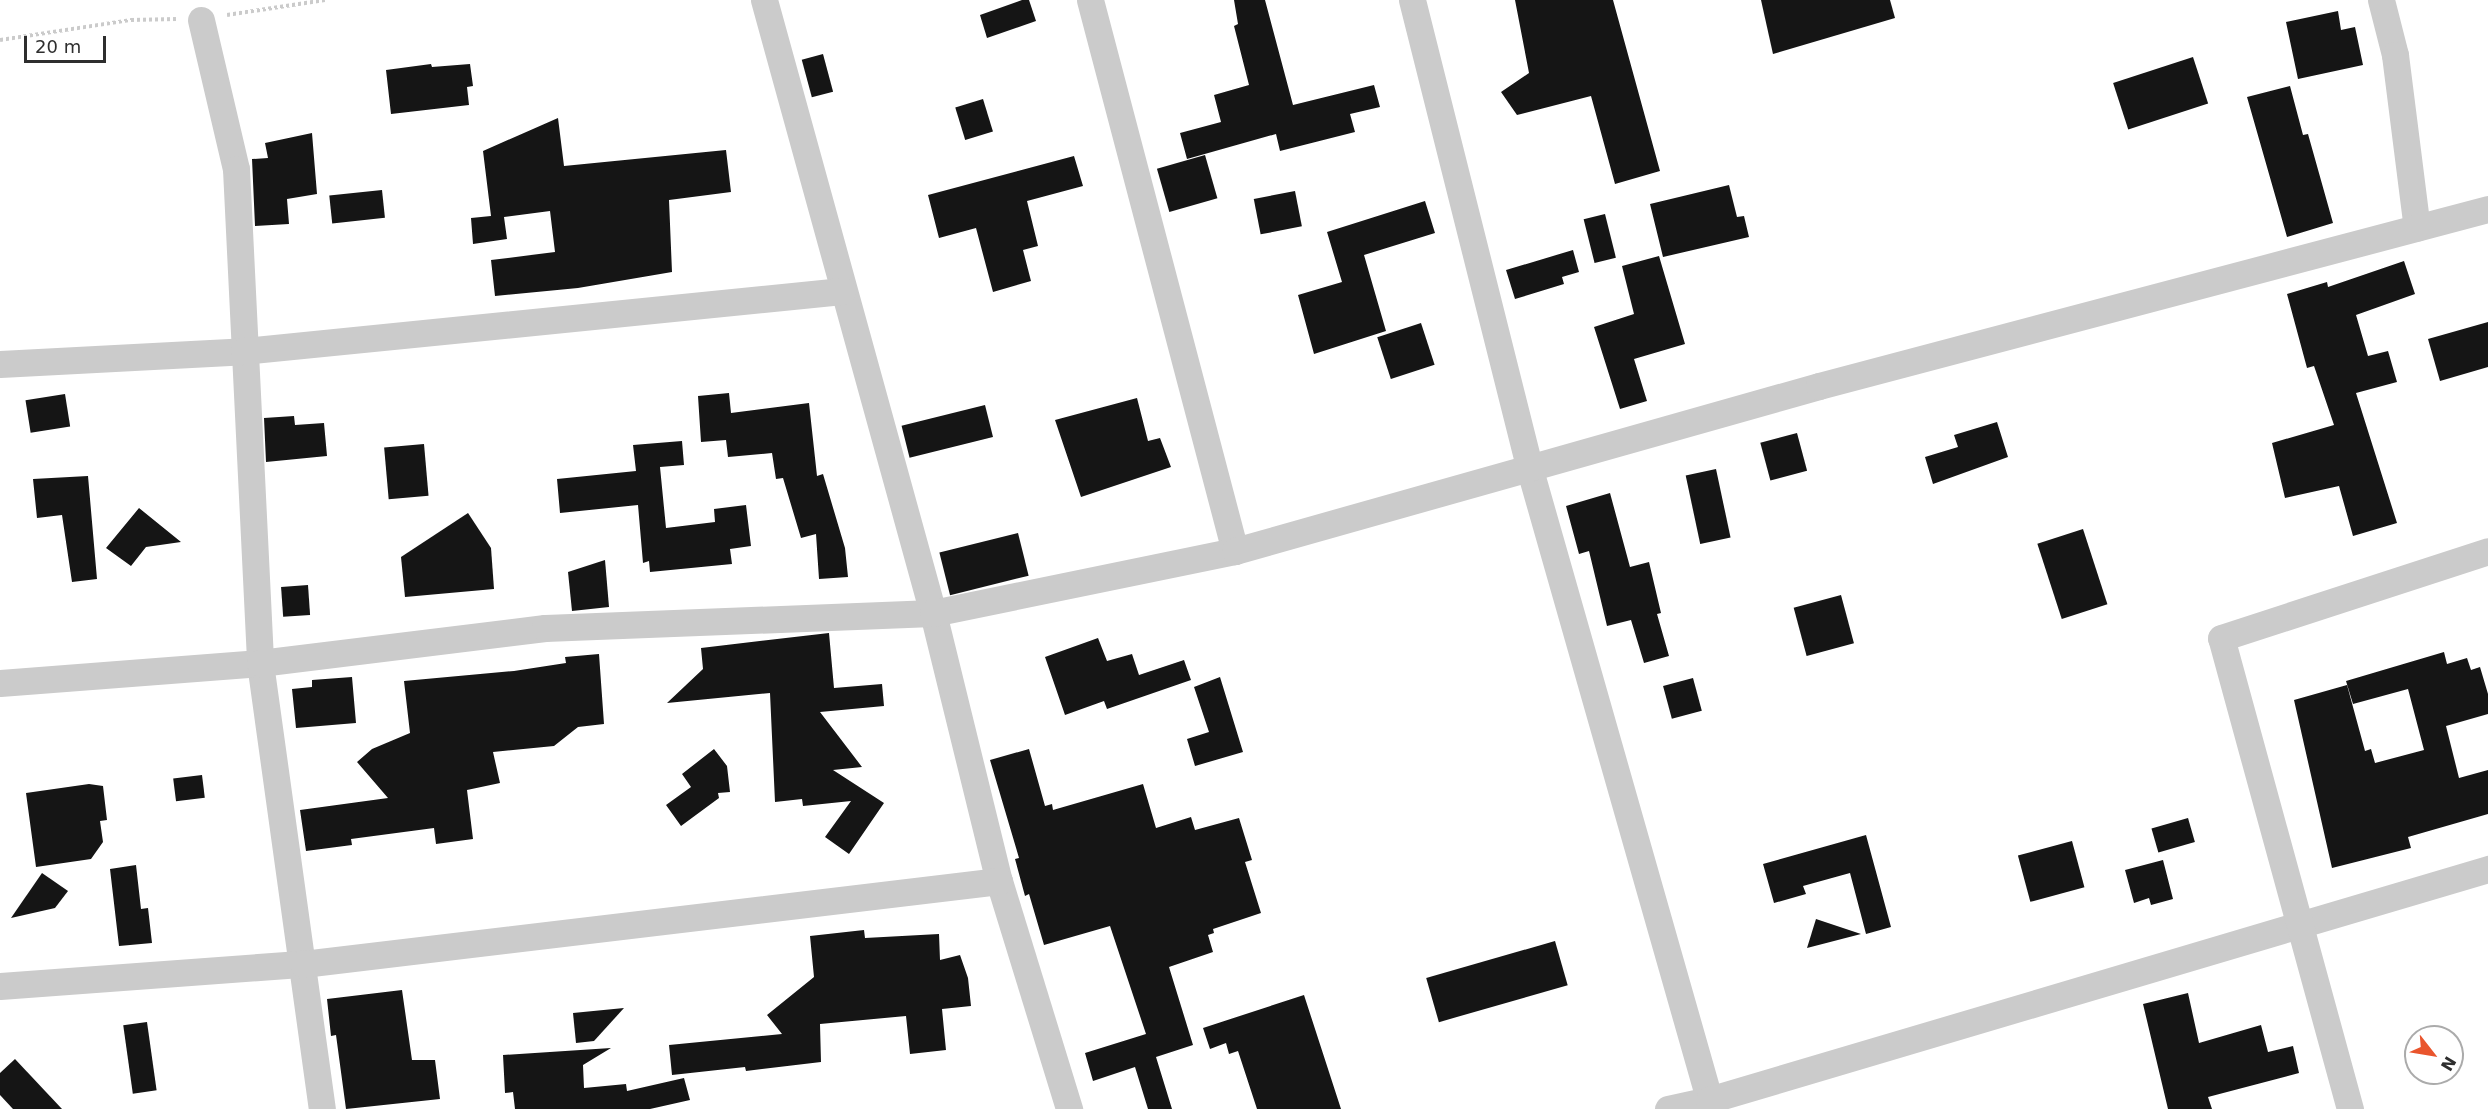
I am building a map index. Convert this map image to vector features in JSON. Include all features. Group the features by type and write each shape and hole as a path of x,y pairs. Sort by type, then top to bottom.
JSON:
{"street":[{"path":"764,0 842,291 933,613 999,881 1069,1109"},
{"path":"1090,0 1235,551"},
{"path":"1412,0 1530,470 1710,1105"},
{"path":"2381,0 2395,55 2416,228"},
{"path":"201,21 236,169 260,663 322,1109"},
{"path":"0,683 260,663 545,628 933,613 1235,551 1530,470 1820,386 2488,209"},
{"path":"0,364 244,351 842,291"},
{"path":"2350,1109 2221,638 2488,551"},
{"path":"1668,1109 1710,1105 2488,869"},
{"path":"0,986 303,964 999,881"}],"path":[{"path":"0,40 131,20 201,21 324,0"}],"building":[{"path":"1022,0 1029,0 1036,21 987,38 980,15"},
{"path":"1234,0 1265,0 1293,105 1374,85 1380,107 1350,114 1355,132 1280,151 1276,134 1187,159 1180,133 1221,122 1214,95 1249,85 1234,26 1238,24"},
{"path":"1515,0 1613,0 1660,171 1615,184 1591,96 1517,115 1501,92 1529,73"},
{"path":"1761,0 1890,0 1895,18 1773,54"},
{"path":"2338,11 2341,30 2355,27 2363,65 2298,79 2286,22"},
{"path":"823,54 833,92 812,97 802,60"},
{"path":"2193,57 2208,104 2128,130 2113,83"},
{"path":"431,64 432,67 470,64 473,86 467,87 469,105 391,114 386,70"},
{"path":"2290,86 2303,135 2308,134 2333,223 2287,237 2247,97"},
{"path":"983,99 993,132 965,140 955,107"},
{"path":"558,118 564,166 726,150 731,192 669,200 672,272 578,288 495,296 491,260 555,252 550,211 504,217 507,239 473,244 471,218 491,216 483,151"},
{"path":"312,133 317,194 287,199 289,224 255,226 252,159 268,158 265,143"},
{"path":"1205,155 1217,198 1169,212 1157,169"},
{"path":"1074,156 1083,186 1027,201 1038,246 1023,250 1031,281 993,292 976,228 939,238 928,195"},
{"path":"1729,185 1737,217 1744,216 1749,237 1663,257 1650,204"},
{"path":"382,190 385,218 332,223 329,196"},
{"path":"1295,191 1302,226 1261,234 1254,199"},
{"path":"1425,201 1435,233 1364,255 1386,331 1314,354 1298,295 1342,282 1327,232"},
{"path":"1605,214 1616,258 1595,263 1584,219"},
{"path":"1573,250 1579,272 1562,277 1564,284 1515,299 1506,270"},
{"path":"1659,256 1685,344 1634,359 1647,401 1620,409 1594,327 1634,314 1622,266"},
{"path":"2404,261 2415,294 2356,315 2368,356 2388,351 2397,382 2356,393 2397,523 2353,536 2339,486 2285,498 2272,443 2334,425 2314,366 2307,368 2287,294 2327,282 2328,287"},
{"path":"2488,322 2488,367 2440,381 2428,339"},
{"path":"1421,323 1435,365 1391,379 1377,337"},
{"path":"729,393 731,413 809,403 817,476 823,474 845,548 848,577 819,579 816,534 801,538 783,478 776,479 772,453 728,457 726,440 701,442 698,396"},
{"path":"65,394 70,427 31,433 25,400"},
{"path":"1137,398 1148,441 1160,438 1171,467 1081,497 1055,420"},
{"path":"985,405 993,437 910,458 902,426"},
{"path":"294,416 295,425 324,423 327,456 266,462 264,418"},
{"path":"1997,422 2008,457 1933,484 1925,457 1958,447 1954,435"},
{"path":"1797,433 1807,471 1770,481 1760,443"},
{"path":"682,441 684,465 660,467 666,528 715,522 714,509 746,505 751,546 730,549 732,564 650,572 649,561 643,563 638,505 560,513 557,479 636,471 633,445"},
{"path":"424,444 429,496 389,499 384,447"},
{"path":"1716,469 1731,537 1700,544 1686,475"},
{"path":"88,476 97,579 72,582 62,515 37,518 33,479"},
{"path":"1610,493 1630,567 1649,562 1661,613 1657,614 1669,656 1644,663 1631,620 1607,626 1589,551 1579,554 1566,506"},
{"path":"139,508 181,542 146,547 131,566 106,548"},
{"path":"468,513 491,548 494,589 405,597 401,557"},
{"path":"2083,529 2107,604 2062,619 2037,544"},
{"path":"1018,533 1029,576 950,595 939,553"},
{"path":"605,560 609,607 572,611 568,572"},
{"path":"308,585 310,615 283,617 281,587"},
{"path":"1841,595 1854,643 1807,656 1794,608"},
{"path":"829,633 834,688 882,684 884,706 820,712 862,767 833,770 884,803 849,854 825,837 851,801 803,806 802,799 775,802 770,693 667,703 703,669 701,648"},
{"path":"1098,638 1107,661 1132,654 1139,675 1184,660 1191,680 1107,709 1104,701 1065,715 1045,657"},
{"path":"2444,652 2447,664 2467,658 2471,670 2480,667 2488,694 2488,714 2446,726 2459,778 2488,770 2488,814 2408,837 2411,848 2332,868 2294,700 2347,685 2365,751 2371,749 2375,763 2424,750 2408,689 2353,704 2346,681"},
{"path":"599,654 604,724 578,727 554,746 493,752 500,783 467,790 473,839 436,844 434,828 351,839 352,845 306,851 300,810 388,798 357,762 372,749 410,733 404,681 514,671 566,663 565,657"},
{"path":"352,677 356,723 296,728 292,689 312,687 312,680"},
{"path":"1220,677 1243,752 1195,766 1187,739 1209,732 1194,687"},
{"path":"1693,678 1702,711 1672,719 1663,686"},
{"path":"714,749 727,766 730,792 718,793 719,798 681,826 666,805 691,787 682,774"},
{"path":"1029,749 1045,806 1052,804 1053,810 1143,784 1156,828 1191,817 1195,830 1239,818 1252,860 1245,862 1261,913 1213,929 1214,933 1208,935 1213,952 1169,967 1193,1045 1156,1057 1172,1109 1148,1109 1135,1067 1093,1081 1085,1053 1146,1034 1110,926 1044,945 1029,894 1025,896 1015,859 1019,858 990,760"},
{"path":"202,775 205,798 176,801 173,779"},
{"path":"89,784 103,786 107,820 100,821 103,842 91,859 36,867 26,793"},
{"path":"2188,818 2195,842 2158,853 2151,828"},
{"path":"1866,835 1891,927 1866,934 1850,873 1803,886 1806,894 1774,903 1763,864"},
{"path":"2072,841 2084,887 2030,902 2018,855"},
{"path":"2163,860 2173,899 2151,905 2149,898 2134,903 2125,870"},
{"path":"136,865 141,909 148,908 152,943 119,946 110,869"},
{"path":"42,873 68,891 55,908 11,918"},
{"path":"1816,919 1861,934 1807,948"},
{"path":"864,930 865,938 939,934 940,960 960,955 968,978 971,1006 942,1009 946,1050 910,1054 906,1016 820,1024 821,1062 746,1071 745,1067 672,1075 669,1045 782,1034 767,1015 814,977 810,936"},
{"path":"1555,941 1568,985 1439,1022 1426,978"},
{"path":"402,990 412,1060 435,1060 440,1099 346,1109 336,1035 331,1036 327,999"},
{"path":"2188,993 2199,1043 2261,1025 2268,1052 2293,1046 2299,1073 2208,1097 2212,1109 2168,1109 2143,1004"},
{"path":"1304,995 1341,1109 1257,1109 1238,1051 1229,1054 1226,1043 1210,1049 1203,1028"},
{"path":"624,1008 594,1041 576,1043 573,1013"},
{"path":"147,1022 157,1090 133,1094 123,1025"},
{"path":"611,1048 583,1065 584,1088 626,1084 627,1091 684,1078 690,1100 650,1109 515,1109 513,1092 505,1093 503,1055"},
{"path":"15,1059 62,1109 13,1109 0,1095 0,1073"}]}
